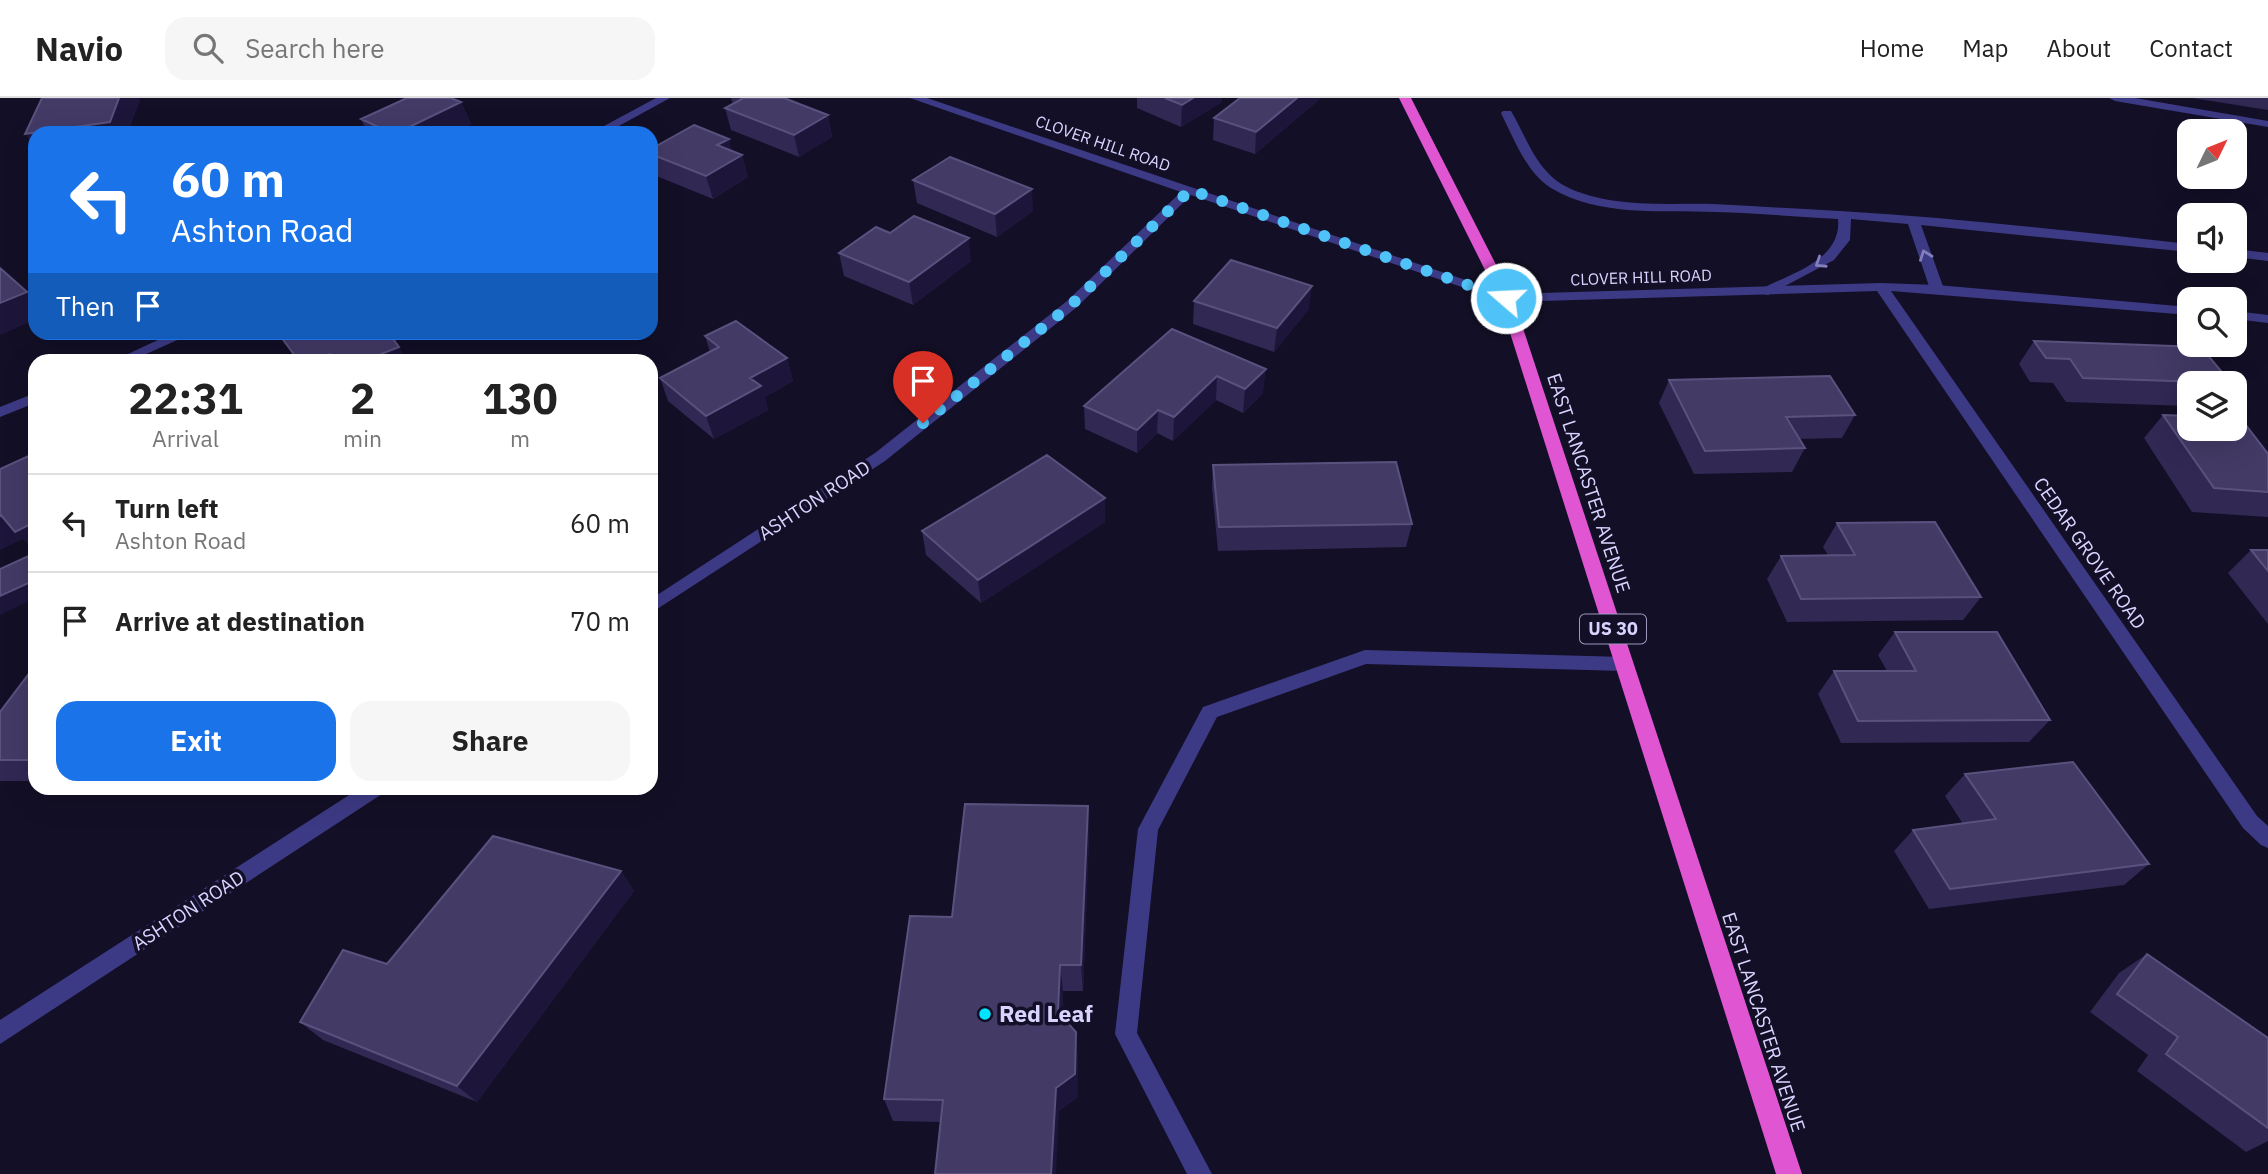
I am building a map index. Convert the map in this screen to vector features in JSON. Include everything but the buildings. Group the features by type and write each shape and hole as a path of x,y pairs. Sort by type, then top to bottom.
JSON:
{"highway":[{"name":"EAST LANCASTER AVENUE","path":"1405,98 1506,298 1789,1174"}],"street":[{"path":"610,126 664,98"},
{"name":"CLOVER HILL ROAD","path":"916,98 1506,298 1881,287 1937,289 2177,310"},
{"path":"2115,98 2268,124"},
{"path":"1507,113 1535,169 1546,181 1566,192 1599,201 1647,207 1913,220 2177,247"},
{"name":"ASHTON ROAD","path":"658,602 880,457 1072,304 1190,190"},
{"path":"1769,291 1834,253 1842,243 1845,231 1844,216"},
{"path":"1913,220 1937,289"},
{"path":"2247,254 2268,257"},
{"name":"CEDAR GROVE ROAD","path":"1881,287 2250,822 2268,839"},
{"path":"2247,316 2268,319"},
{"path":"136,354 169,340"},
{"path":"0,412 28,401"},
{"path":"1200,1174 1126,1034 1147,829 1210,712 1365,657 1624,664"},
{"name":"ASHTON ROAD","path":"0,1033 364,795"}],"place":[{"name":"Red Leaf","path":"985,1014"}],"route":[{"path":"923,423 1072,304 1190,190 1506,298"}]}
